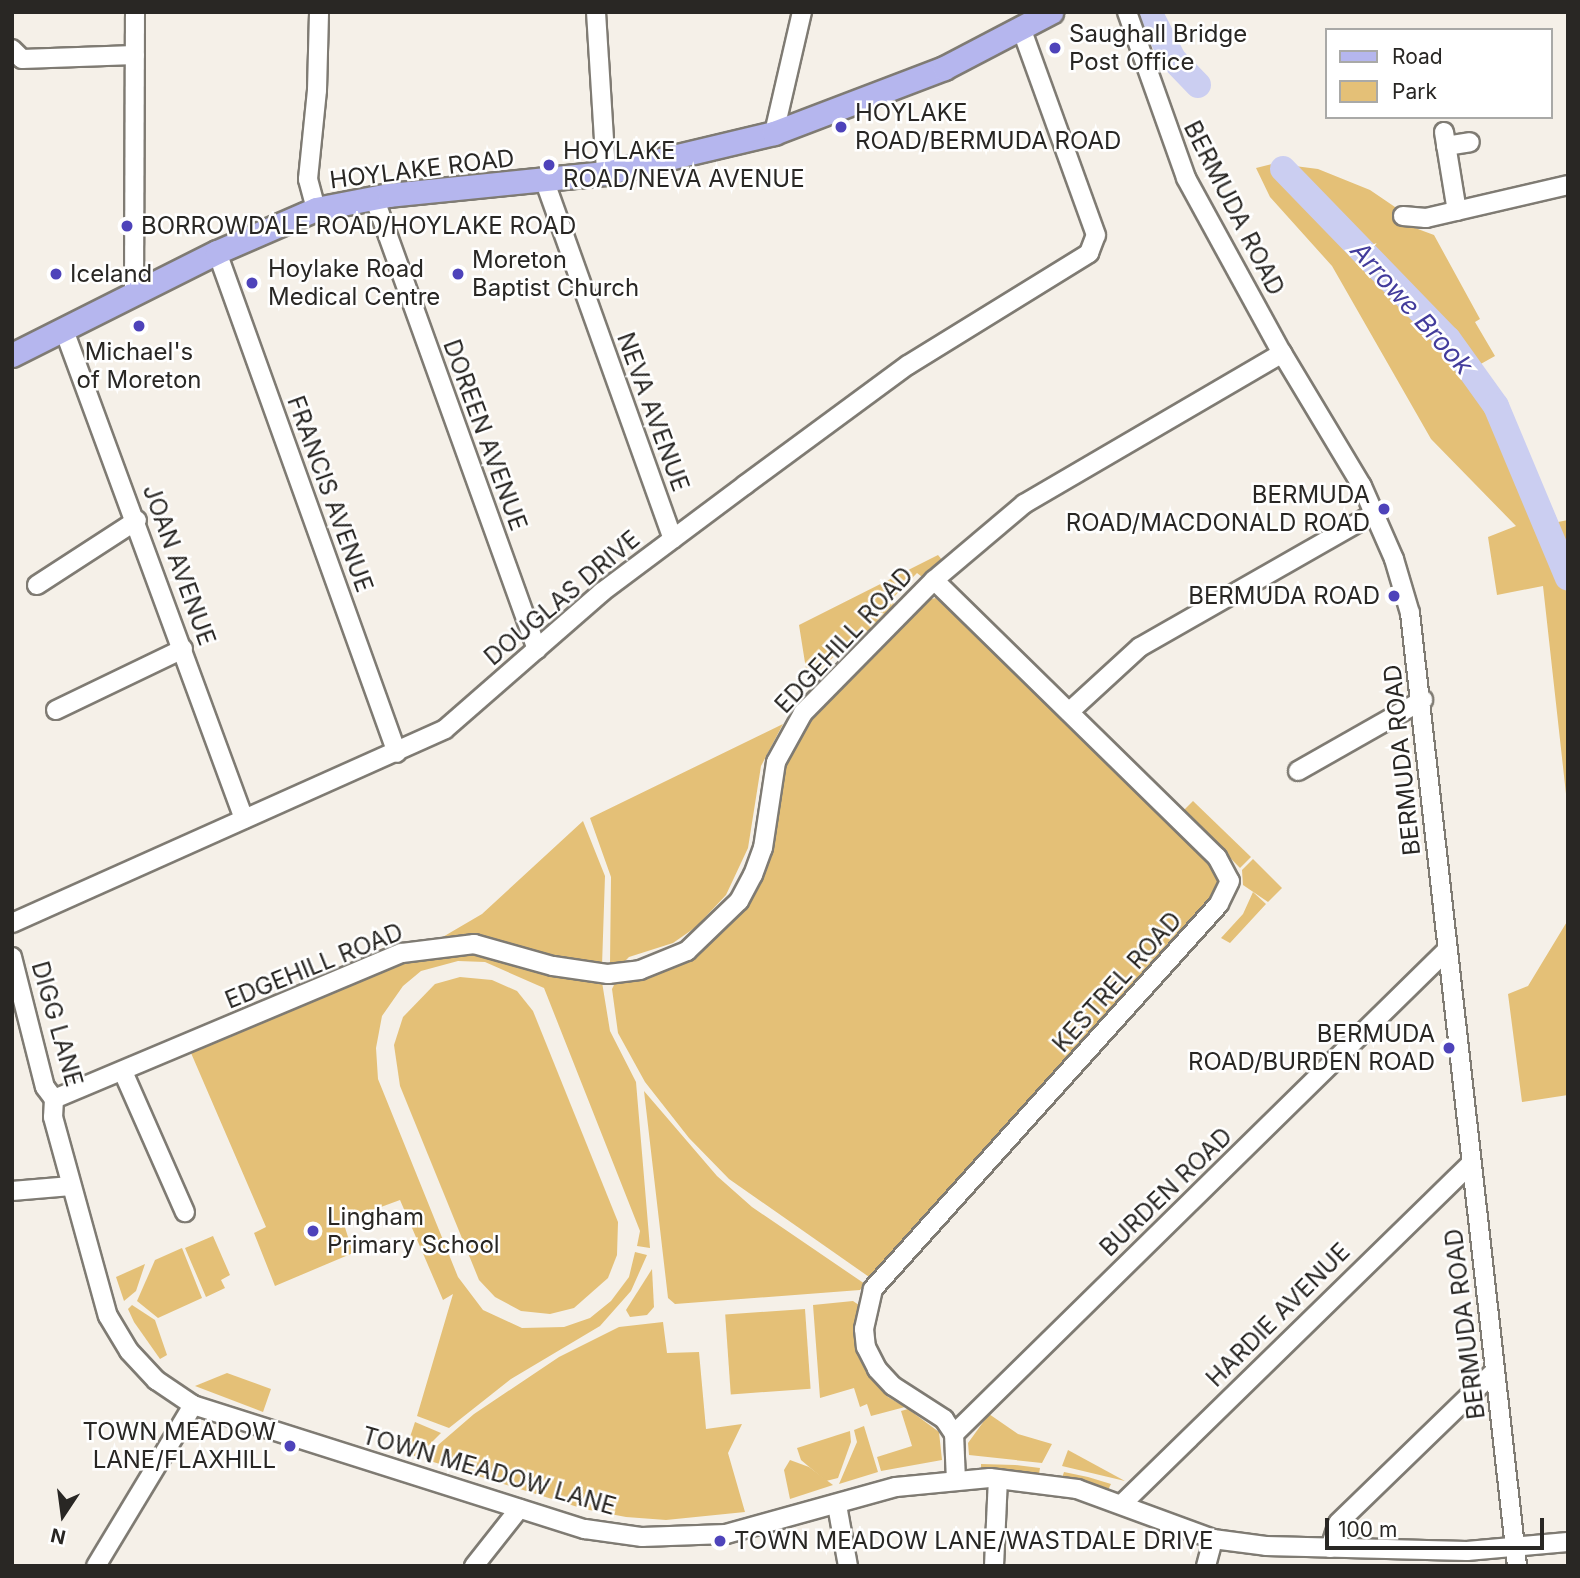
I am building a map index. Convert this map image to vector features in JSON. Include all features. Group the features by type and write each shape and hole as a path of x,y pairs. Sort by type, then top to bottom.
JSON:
{"main road":[{"name":"HOYLAKE ROAD","path":"12,355 217,252 316,209 374,197 545,182 606,173 774,133 874,97 1051,12"}],"street":[{"path":"134,294 135,12"},
{"path":"316,209 308,179 317,90 319,12"},
{"path":"596,12 606,173"},
{"path":"774,133 802,12"},
{"name":"BERMUDA ROAD","path":"1127,12 1186,178 1282,353 1375,513 1410,613 1423,700 1445,952 1517,1557"},
{"name":"DOUGLAS DRIVE","path":"12,923 445,729 673,539 908,365 1089,253 1096,235 1021,28"},
{"path":"12,50 22,59 88,53 135,55"},
{"path":"1457,211 1445,139 1470,142"},
{"name":"NEVA AVENUE","path":"545,182 673,539"},
{"path":"1403,216 1426,218 1568,185"},
{"name":"DOREEN AVENUE","path":"374,197 537,650"},
{"name":"FRANCIS AVENUE","path":"217,252 397,752"},
{"name":"JOAN AVENUE","path":"64,330 137,520 244,819"},
{"name":"EDGEHILL ROAD","path":"54,1099 124,1073 402,953 474,944 562,968 608,974 640,970 687,951 739,901 753,875 762,848 776,762 803,713 934,580 1024,503 1282,353"},
{"path":"1069,712 1140,646 1375,513"},
{"path":"37,585 137,520"},
{"name":"KESTREL ROAD","path":"934,580 1217,857 1230,881 1219,904 873,1289 864,1329 866,1347 877,1368 893,1386 944,1419 954,1434"},
{"path":"56,710 183,649"},
{"path":"1298,771 1423,700"},
{"name":"BURDEN ROAD","path":"954,1434 1445,952"},
{"name":"DIGG LANE","path":"12,957 20,1020 46,1087 54,1099 53,1117 71,1186"},
{"path":"124,1073 185,1212"},
{"name":"HARDIE AVENUE","path":"1122,1504 1471,1163"},
{"path":"12,1191 71,1186"},
{"name":"TOWN MEADOW LANE","path":"71,1186 90,1261 117,1334 156,1380 193,1405 585,1529 670,1539 726,1535 896,1487 998,1479 1077,1489 1213,1539 1517,1557 1568,1542"},
{"path":"1330,1548 1338,1523 1494,1372"},
{"path":"96,1566 193,1405"},
{"path":"954,1434 956,1481"},
{"path":"994,1566 998,1479"},
{"path":"837,1505 848,1566"},
{"path":"474,1566 519,1509"},
{"path":"1206,1566 1213,1539"}],"green space":[{"path":"1276,163 1283,169 1287,165 1318,169 1370,190 1395,207 1399,222 1434,235 1480,319 1475,322 1495,356 1470,370 1487,392 1494,390 1515,422 1558,522 1568,520 1568,812 1543,586 1497,595 1488,537 1516,526 1431,439 1332,266 1270,197 1256,168"},
{"path":"938,555 943,561 926,580 917,573 891,600 897,608 865,641 855,635 812,679 818,687 810,694 799,625"},
{"path":"936,598 1219,871 1222,891 872,1279 729,1179 689,1138 645,1082 618,1033 612,989 616,981 645,976 703,949 733,921 753,892 779,777 806,719 922,601"},
{"path":"783,724 761,766 748,848 726,895 696,927 673,943 629,957 623,963 610,963 611,877 590,818"},
{"path":"1193,801 1251,857 1240,868 1184,810"},
{"path":"583,821 605,876 602,966 554,960 494,939 441,938 482,914"},
{"path":"1253,859 1282,888 1268,902 1243,885 1242,870"},
{"path":"1253,892 1266,904 1230,943 1221,938 1243,914"},
{"path":"1568,920 1568,1095 1522,1102 1508,994 1528,986"},
{"path":"474,951 516,959 557,976 602,982 610,1031 636,1082 650,1248 637,1246 640,1231 544,988 485,962 458,961 421,971 403,986 382,1016 376,1048 378,1079 458,1277 483,1310 522,1328 564,1327 590,1318 611,1301 629,1277 635,1252 647,1255 631,1291 600,1326 511,1379 449,1428 417,1416 453,1294 443,1300 400,1200 343,1221 353,1253 275,1286 254,1233 266,1227 191,1053 410,959"},
{"path":"460,977 492,980 517,991 533,1011 618,1222 617,1255 608,1278 574,1308 550,1314 521,1311 495,1297 479,1280 400,1086 394,1045 403,1017 435,984"},
{"path":"644,1091 717,1176 752,1207 865,1284 860,1290 675,1304 668,1298"},
{"path":"213,1236 230,1275 221,1280 225,1288 206,1297 185,1248"},
{"path":"182,1248 202,1298 158,1318 137,1301 155,1260"},
{"path":"145,1264 136,1291 124,1301 116,1277"},
{"path":"652,1269 654,1307 647,1315 630,1317 626,1310"},
{"path":"853,1301 862,1307 858,1344 864,1364 888,1397 905,1407 871,1416 867,1404 860,1407 854,1388 820,1398 813,1305"},
{"path":"132,1305 155,1320 167,1355 160,1359 134,1322 128,1309"},
{"path":"805,1309 811,1389 731,1394 725,1315"},
{"path":"663,1322 667,1353 699,1352 706,1429 742,1424 728,1453 745,1512 666,1520 626,1517 584,1509 427,1460 430,1452 474,1414 559,1357 619,1327"},
{"path":"227,1373 271,1389 263,1412 195,1386"},
{"path":"908,1409 939,1432 942,1460 881,1471 877,1457 912,1446 901,1411"},
{"path":"989,1414 1018,1434 1052,1444 1042,1463 969,1455 968,1443"},
{"path":"415,1422 441,1433 417,1457 405,1452"},
{"path":"864,1426 878,1472 839,1484 857,1442 854,1430"},
{"path":"850,1431 851,1442 838,1478 826,1481 801,1460 797,1448"},
{"path":"1068,1450 1125,1481 1062,1466"},
{"path":"790,1460 809,1467 833,1485 790,1499 784,1470"},
{"path":"981,1464 1040,1468 1039,1474 981,1470"},
{"path":"1064,1472 1111,1484 1108,1490 1062,1478"}],"waterway":[{"name":"Arrowe Brook","path":"1149,12 1173,59 1198,85"},
{"name":"Arrowe Brook","path":"1283,169 1448,339 1496,406 1568,578"}],"place":[{"name":"Saughall Bridge Post Office","path":"1055,48"},
{"name":"HOYLAKE ROAD/BERMUDA ROAD","path":"841,127"},
{"name":"HOYLAKE ROAD/NEVA AVENUE","path":"549,165"},
{"name":"BORROWDALE ROAD/HOYLAKE ROAD","path":"127,226"},
{"name":"Iceland","path":"56,274"},
{"name":"Moreton Baptist Church","path":"458,274"},
{"name":"Hoylake Road Medical Centre","path":"252,283"},
{"name":"Michael's of Moreton","path":"139,326"},
{"name":"BERMUDA ROAD/MACDONALD ROAD","path":"1384,509"},
{"name":"BERMUDA ROAD","path":"1394,596"},
{"name":"BERMUDA ROAD/BURDEN ROAD","path":"1449,1048"},
{"name":"Lingham Primary School","path":"313,1231"},
{"name":"TOWN MEADOW LANE/FLAXHILL","path":"290,1446"},
{"name":"TOWN MEADOW LANE/WASTDALE DRIVE","path":"720,1541"}]}
